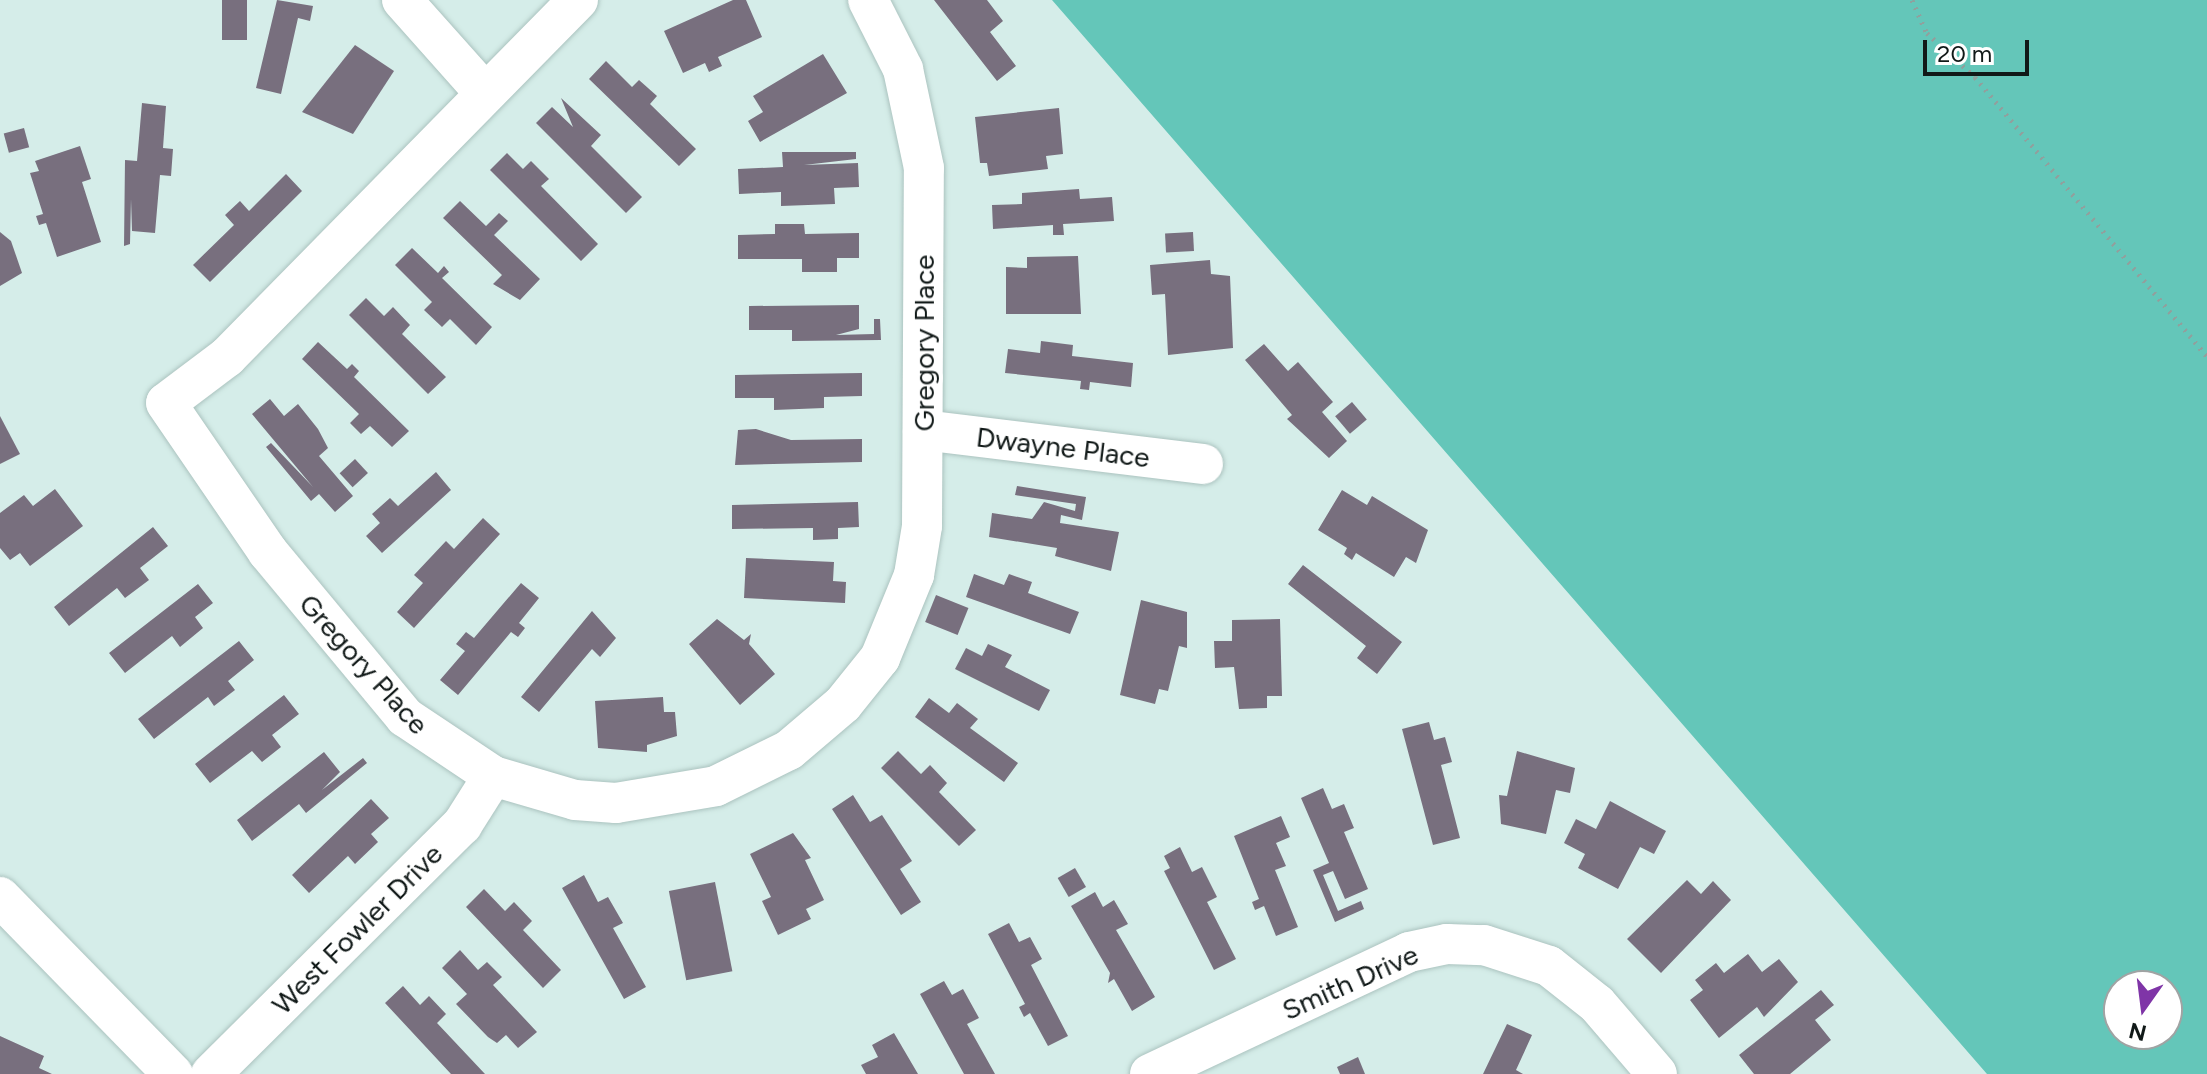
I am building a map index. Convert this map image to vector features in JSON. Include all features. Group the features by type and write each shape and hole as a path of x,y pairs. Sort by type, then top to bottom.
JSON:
{"street":[{"path":"402,0 485,93"},
{"name":"Gregory Place","path":"578,0 227,357 166,403 334,638 405,717 493,776 575,800 666,799 753,771 821,725 880,658 901,618 922,526 924,168 903,69 868,0"},
{"name":"Dwayne Place","path":"923,430 1203,464"},
{"name":"West Fowler Drive","path":"211,1074 462,825 493,776"},
{"path":"0,897 173,1074"},
{"name":"Smith Drive","path":"1150,1074 1409,952 1447,944 1484,945 1549,966 1597,1004 1657,1074"}],"path":[{"path":"1912,0 1927,33 1975,77 2207,356"}],"green space":[{"path":"1052,0 2207,0 2207,1074 1987,1074"}],"building":[{"path":"222,0 247,0 247,40 222,40"},
{"path":"277,0 313,6 310,21 298,18 281,94 256,88"},
{"path":"733,0 746,0 762,37 718,57 722,66 709,72 705,63 683,73 664,31"},
{"path":"934,0 987,0 1003,21 990,32 1016,66 997,81"},
{"path":"355,45 394,71 353,134 302,112"},
{"path":"823,54 847,93 760,142 748,121 763,112 753,96"},
{"path":"606,61 632,87 639,80 657,96 650,104 696,149 679,166 589,79"},
{"path":"561,98 601,135 591,146 642,197 626,213 536,123 552,107 573,127"},
{"path":"142,103 166,106 163,148 173,149 171,176 160,175 155,233 132,231 131,199 130,244 124,246 125,160 137,161"},
{"path":"1059,108 1063,154 1046,156 1048,169 989,176 987,163 980,163 975,117"},
{"path":"24,128 29,147 9,153 4,133"},
{"path":"80,146 91,179 82,182 101,242 57,257 46,223 39,225 36,216 43,214 30,173 39,171 35,161"},
{"path":"782,152 856,152 856,159 804,165 858,163 859,187 834,188 835,204 781,206 781,192 739,194 738,169 783,167"},
{"path":"507,153 523,169 531,161 549,179 541,186 598,244 581,261 490,170"},
{"path":"286,174 302,191 210,282 193,265 234,225 225,215 240,201 249,211"},
{"path":"1079,189 1080,199 1112,197 1114,221 1063,224 1064,235 1053,235 1053,225 993,229 992,205 1022,204 1022,193"},
{"path":"460,201 486,226 499,213 508,221 494,235 540,279 520,300 493,284 502,275 443,218"},
{"path":"775,224 804,224 805,234 859,233 859,258 837,258 837,272 802,272 802,259 738,259 738,235 775,234"},
{"path":"0,232 11,241 22,273 0,286"},
{"path":"1193,232 1194,251 1166,252 1165,233"},
{"path":"412,248 438,273 444,266 449,272 442,278 492,327 476,345 450,319 442,327 424,310 432,302 395,265"},
{"path":"1078,256 1081,314 1006,314 1006,267 1027,268 1027,257"},
{"path":"1210,260 1211,274 1230,276 1233,348 1168,355 1165,294 1152,295 1150,265"},
{"path":"366,298 384,316 393,307 410,325 402,334 446,377 428,394 349,315"},
{"path":"859,305 859,329 836,335 874,334 874,319 880,319 881,340 792,341 792,330 749,330 749,306"},
{"path":"1041,341 1073,345 1072,356 1133,363 1131,387 1090,382 1089,390 1080,389 1081,381 1005,373 1008,349 1040,353"},
{"path":"318,342 347,369 352,364 359,371 354,377 409,431 392,447 370,426 361,434 350,423 359,414 302,359"},
{"path":"1264,344 1288,371 1298,362 1333,402 1322,412 1347,441 1329,458 1287,419 1292,415 1245,360"},
{"path":"862,373 862,396 824,397 824,408 774,410 774,398 735,398 735,375"},
{"path":"270,399 284,416 298,404 318,429 328,448 319,456 353,496 335,512 319,494 311,501 266,447 271,443 313,487 252,414"},
{"path":"1352,402 1367,420 1350,434 1335,416"},
{"path":"0,416 20,454 0,464"},
{"path":"756,429 791,440 862,439 862,462 735,465 738,430"},
{"path":"355,459 368,473 353,487 340,473"},
{"path":"436,472 451,490 382,553 366,536 380,523 372,514 390,498 398,506"},
{"path":"1017,486 1086,497 1082,520 1061,515 1060,523 1119,532 1111,571 1055,556 1057,548 989,537 992,513 1032,519 1044,502 1075,511 1076,504 1015,495"},
{"path":"55,489 83,526 30,566 20,553 10,560 0,548 0,513 24,495 33,506"},
{"path":"1342,490 1367,505 1372,496 1428,530 1416,563 1406,557 1394,577 1356,553 1352,560 1344,554 1347,548 1318,530"},
{"path":"858,502 859,527 838,528 838,539 813,540 813,528 732,529 732,505"},
{"path":"483,518 500,534 414,628 397,612 423,583 414,575 446,541 454,549"},
{"path":"153,527 168,546 140,568 149,580 125,598 117,588 69,626 54,607"},
{"path":"746,558 834,562 833,581 846,582 845,603 744,598"},
{"path":"1303,565 1402,642 1377,674 1357,658 1366,646 1288,584"},
{"path":"974,574 1004,585 1009,574 1032,582 1028,593 1079,612 1070,634 966,597"},
{"path":"521,583 539,598 519,623 525,628 518,637 511,632 458,695 440,680 465,651 456,644 466,632 474,638"},
{"path":"198,584 213,603 195,617 203,628 180,647 172,636 125,673 109,653"},
{"path":"936,595 968,608 958,635 925,622"},
{"path":"1141,600 1187,612 1187,648 1179,646 1168,691 1159,689 1155,704 1120,695"},
{"path":"592,611 616,638 600,657 592,649 539,712 521,697"},
{"path":"717,619 744,640 751,634 749,644 775,674 740,705 689,644"},
{"path":"1280,619 1282,696 1267,696 1267,708 1239,709 1234,667 1215,668 1214,641 1232,641 1232,620"},
{"path":"239,641 254,660 228,681 235,690 214,706 208,697 154,739 138,719"},
{"path":"988,644 1012,655 1005,667 1050,690 1039,711 955,669 966,648 982,656"},
{"path":"284,695 299,714 272,735 281,747 262,762 252,751 210,783 195,764"},
{"path":"663,697 664,712 675,712 677,736 647,745 647,752 598,748 595,701"},
{"path":"929,698 949,713 957,703 978,719 970,728 1018,763 1004,782 915,717"},
{"path":"1429,722 1434,740 1445,737 1452,762 1441,765 1460,838 1433,845 1402,729"},
{"path":"898,751 921,774 930,765 947,783 939,792 976,830 959,846 881,768"},
{"path":"1517,751 1575,768 1570,793 1556,790 1546,834 1501,824 1499,795 1507,796"},
{"path":"324,752 340,772 322,790 363,758 367,763 306,813 299,804 252,841 237,820"},
{"path":"1323,788 1332,809 1344,804 1354,828 1344,832 1368,889 1345,899 1333,871 1323,875 1338,911 1361,901 1364,909 1335,922 1313,870 1329,863 1301,798"},
{"path":"853,795 870,822 882,815 912,861 900,869 921,902 901,915 832,809"},
{"path":"371,799 389,818 371,834 378,842 355,864 348,856 309,893 292,875"},
{"path":"1610,801 1666,831 1654,854 1640,847 1618,889 1578,868 1585,854 1564,843 1576,819 1596,829"},
{"path":"1281,816 1290,837 1276,843 1286,866 1275,870 1298,927 1276,936 1264,906 1255,910 1252,902 1259,899 1234,836"},
{"path":"793,833 811,858 805,860 824,900 806,909 811,919 778,935 762,901 771,897 750,854"},
{"path":"1180,847 1192,872 1202,867 1217,897 1207,902 1236,959 1214,970 1164,871 1170,868 1164,856"},
{"path":"1075,868 1086,887 1069,897 1058,878"},
{"path":"584,875 598,902 608,897 623,923 613,928 646,987 624,999 562,888"},
{"path":"1687,880 1701,894 1713,881 1731,900 1661,973 1627,939"},
{"path":"715,882 732,971 686,980 669,891"},
{"path":"484,889 505,911 514,902 532,921 523,930 561,970 543,988 466,907"},
{"path":"1095,892 1103,907 1114,900 1128,924 1116,930 1155,997 1132,1011 1114,979 1108,983 1110,973 1071,906"},
{"path":"1009,923 1019,942 1030,937 1042,959 1031,965 1068,1036 1048,1046 1030,1013 1024,1017 1019,1007 1025,1004 988,934"},
{"path":"460,950 478,970 487,962 502,977 493,985 537,1032 518,1048 506,1035 497,1043 488,1037 456,1004 467,994 442,968"},
{"path":"1748,954 1762,972 1779,959 1798,982 1764,1017 1757,1007 1719,1038 1690,1000 1703,990 1695,980 1716,963 1724,973"},
{"path":"944,981 952,995 963,989 979,1018 967,1024 995,1074 964,1074 920,994"},
{"path":"403,986 420,1005 429,996 446,1014 437,1023 485,1074 451,1074 385,1003"},
{"path":"1821,990 1834,1005 1815,1020 1831,1040 1790,1074 1754,1074 1739,1055"},
{"path":"1507,1024 1532,1035 1516,1070 1523,1074 1483,1074"},
{"path":"894,1033 918,1074 866,1074 861,1065 878,1057 872,1045"},
{"path":"0,1036 44,1056 39,1068 52,1074 0,1074"},
{"path":"1358,1057 1365,1074 1340,1074 1337,1067"}]}
